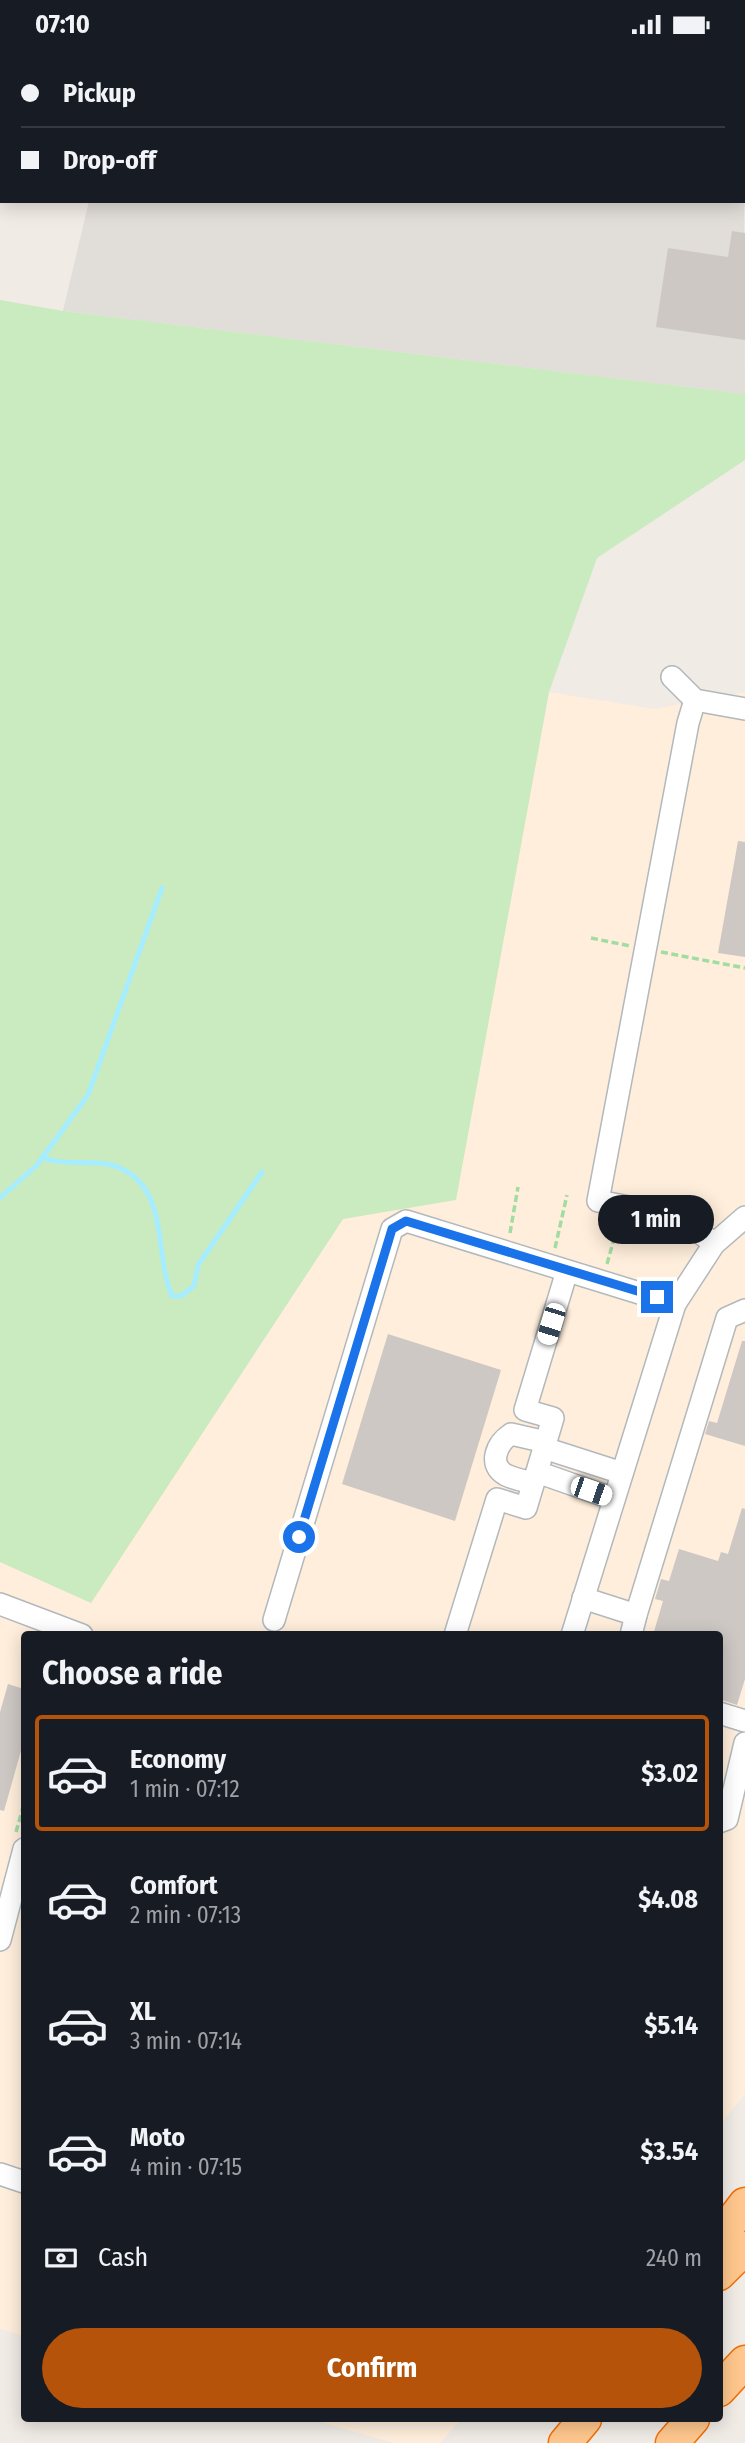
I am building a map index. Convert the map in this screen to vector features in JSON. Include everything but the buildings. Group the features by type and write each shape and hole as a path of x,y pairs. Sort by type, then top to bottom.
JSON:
{"highway":[{"path":"723,2233 745,2204"},
{"path":"723,2270 745,2248"},
{"path":"723,2386 745,2363"},
{"path":"563,2443 578,2422"},
{"path":"563,2443 582,2422"},
{"path":"672,2443 690,2422"}],"street":[{"path":"672,677 695,700 745,709"},
{"path":"695,700 688,723 597,1201 681,1217 714,1244"},
{"path":"573,1631 675,1304 714,1244 745,1217"},
{"path":"274,1620 392,1229 406,1221 675,1304"},
{"path":"456,1631 497,1499 526,1508 553,1418 526,1410 558,1268"},
{"path":"583,1598 634,1625 727,1318 745,1310"},
{"path":"614,1499 535,1478 506,1475 495,1461 497,1450 501,1441 511,1434 622,1473"},
{"path":"0,1604 71,1631"},
{"path":"723,1714 745,1721"},
{"path":"730,1818 745,1743"},
{"path":"0,1940 21,1860"},
{"path":"0,2174 21,2181"}],"path":[{"path":"591,938 745,968"},
{"path":"505,1252 518,1187"},
{"path":"558,1268 567,1195"},
{"path":"601,1281 622,1206"}],"shaded area":[{"path":"89,203 744,203 745,394 63,311"},
{"path":"549,692 654,709 745,692 745,2094 723,2121 723,1631 21,1631 21,2335 0,2329 0,1562 91,1603 343,1219 456,1199"},
{"path":"320,2422 459,2422 440,2443 394,2443"}],"green space":[{"path":"0,300 63,311 745,394 745,460 597,558 549,692 456,1200 343,1219 91,1603 0,1562"}],"waterway":[{"path":"0,1198 37,1165 88,1095 162,888"},
{"path":"42,1157 59,1162 112,1165 131,1174 144,1187 157,1221 166,1278 172,1296 181,1296 194,1286 198,1265 262,1172"}],"route":[{"path":"299,1537 392,1229 406,1221 657,1297"}]}
